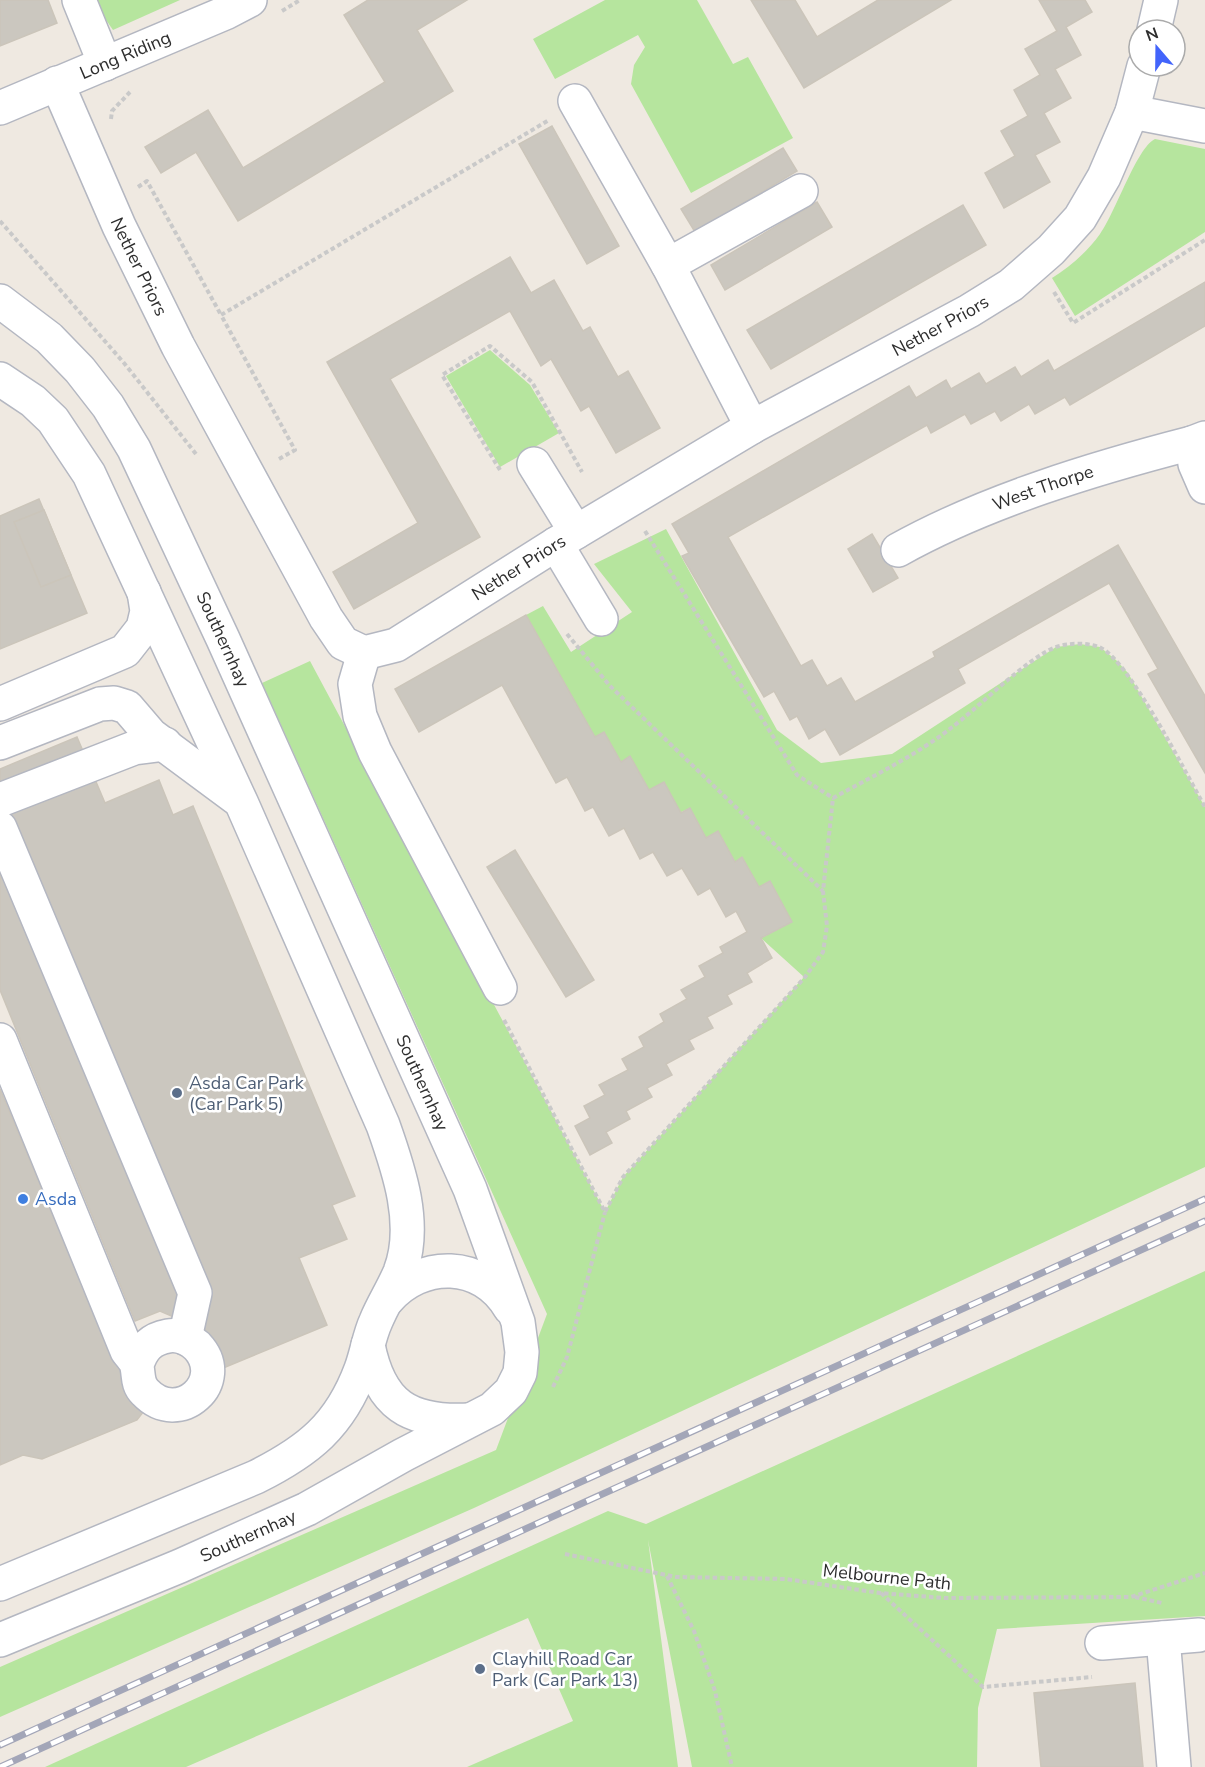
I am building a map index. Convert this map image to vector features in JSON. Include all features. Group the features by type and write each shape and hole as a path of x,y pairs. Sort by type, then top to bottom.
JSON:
{"street":[{"path":"79,0 105,64"},
{"path":"1157,18 1161,0"},
{"name":"Long Riding","path":"0,108 225,13 261,8"},
{"name":"Nether Priors","path":"57,83 119,226 178,346 326,618 343,643 364,653 396,645 566,538 752,427 969,311 1011,285 1051,250 1080,218 1104,177 1132,112 1141,78"},
{"path":"566,108 668,265 752,427"},
{"path":"1132,112 1205,126"},
{"path":"668,265 801,191"},
{"name":"Southernhay","path":"0,301 49,339 80,370 108,406 134,449 223,639 439,1118 486,1230 518,1322 522,1352 520,1373 511,1391 492,1409 297,1514 0,1640"},
{"path":"0,379 33,401 53,420 72,445 144,590 242,804 394,1157 407,1217 407,1247 400,1271 375,1321 353,1390 339,1415 321,1436 292,1459 256,1477 0,1584"},
{"path":"1198,441 1195,465 1205,487"},
{"name":"West Thorpe","path":"898,550 935,529 1054,484 1119,462 1198,441"},
{"path":"534,464 601,619"},
{"path":"0,704 125,651 143,628 147,611 144,590"},
{"path":"364,653 355,684 360,716 375,752 499,999"},
{"path":"0,743 100,704 114,703 128,707 151,735 242,804"},
{"path":"0,758 128,707"},
{"path":"0,783 117,737 138,736 165,744"},
{"path":"0,800 134,748 165,744"},
{"path":"5,840 195,1293 185,1338"},
{"path":"0,1041 127,1351 137,1365"},
{"path":"386,1302 399,1286 420,1275 443,1270 467,1273 486,1281 503,1297 518,1322"},
{"path":"175,1335 191,1341 203,1353 208,1371 203,1388 190,1401 174,1406 153,1401 142,1389 137,1378 137,1365 146,1345 158,1338 175,1335"},
{"path":"368,1345 373,1369 383,1389 396,1405 416,1416 442,1422 469,1420"},
{"path":"1102,1643 1198,1635"},
{"path":"1163,1638 1174,1767"}],"path":[{"path":"261,8 300,0"},
{"path":"109,129 112,111 122,98 138,86"},
{"path":"221,315 566,108"},
{"path":"137,187 147,181 295,450 269,465"},
{"path":"0,221 124,363 199,458"},
{"path":"1051,287 1073,323 1205,240"},
{"path":"503,476 442,375 490,346 531,382 584,476"},
{"path":"561,624 573,643 610,686 823,891"},
{"path":"872,777 949,730 1037,659 1056,647 1080,644 1100,647 1128,673 1205,807"},
{"path":"499,999 605,1212 623,1178 805,977 823,952 827,926 823,891 833,798"},
{"name":"Melbourne Path","path":"565,1554 667,1575 786,1579 880,1593 944,1598 1131,1597 1205,1573"},
{"path":"667,1575 694,1631 715,1691 732,1767"},
{"path":"880,1593 983,1686 1100,1676"}],"green space":[{"path":"92,0 180,0 113,30"},
{"path":"605,0 697,0 733,64 748,57 793,138 691,193 631,84 634,65 645,47 638,35 555,79 533,39"},
{"path":"1155,139 1205,149 1205,232 1075,316 1052,278 1078,258 1100,234 1141,154"},
{"path":"490,350 530,385 559,433 500,467 446,376"},
{"path":"666,529 777,730 821,763 892,754 1056,647 1080,644 1100,647 1128,673 1205,807 1205,1167 474,1508 0,1717 0,1667 496,1450 547,1314 262,683 310,661 605,1212 623,1177 804,977 761,938 792,922 770,881 759,887 742,857 735,862 718,831 706,838 690,808 677,814 661,784 649,790 630,757 621,762 604,732 595,737 526,615 543,606 571,652 632,612 594,564"},
{"path":"1205,1271 1205,1616 997,1629 978,1708 977,1767 692,1767 648,1540 678,1767 467,1767 573,1721 528,1618 186,1767 45,1767 608,1511 646,1524"}],"building":[{"path":"0,0 48,0 57,23 0,46"},
{"path":"368,0 467,0 417,30 453,91 238,221 196,152 161,173 145,147 208,110 243,168 385,82 344,15"},
{"path":"751,0 795,0 817,37 878,0 951,0 804,88"},
{"path":"1039,0 1085,0 1092,12 1066,27 1081,55 1055,69 1071,98 1044,113 1060,142 1035,155 1050,182 1004,208 985,173 1015,156 1001,131 1028,116 1014,90 1040,75 1025,49 1057,31"},
{"path":"552,126 619,246 587,264 519,144"},
{"path":"783,148 797,171 695,232 681,209"},
{"path":"817,202 832,227 725,290 711,265"},
{"path":"963,205 986,245 771,369 747,330"},
{"path":"510,257 531,293 554,280 583,331 590,327 618,377 628,371 660,428 616,453 589,406 581,411 551,359 541,366 510,311 390,379 480,537 354,609 333,572 418,523 327,362"},
{"path":"1205,282 1205,326 1070,405 1065,397 1035,414 1029,404 1001,421 995,411 971,424 965,414 931,433 927,425 728,537 801,666 812,660 827,686 841,678 855,702 935,657 933,652 1118,545 1205,696 1205,773 1148,674 1158,669 1109,583 958,669 965,683 840,755 825,729 809,739 797,716 790,720 774,691 764,697 682,556 689,553 672,524 909,386 916,398 946,380 951,389 979,373 986,384 1015,367 1021,377 1048,360 1054,371"},
{"path":"39,499 87,613 0,649 0,516"},
{"path":"44,510 71,575 41,587 14,522"},
{"path":"872,534 898,578 873,592 848,549"},
{"path":"526,615 595,737 604,732 621,762 630,756 649,790 664,782 681,813 690,808 706,838 718,831 735,862 742,857 759,887 770,881 792,922 761,938 772,958 747,973 752,982 727,995 732,1004 707,1017 713,1028 689,1040 694,1049 666,1064 672,1075 647,1088 652,1097 626,1111 630,1119 606,1132 612,1143 590,1155 575,1126 590,1118 584,1106 605,1095 599,1085 628,1070 622,1059 644,1047 639,1037 664,1022 660,1014 687,999 681,990 705,977 699,966 723,953 720,947 747,932 736,911 726,917 710,888 698,895 682,868 667,876 653,852 640,859 624,828 609,836 593,807 585,811 567,777 556,783 502,685 419,732 395,689"},
{"name":"Asda Car Park (Car Park 5)","path":"77,737 105,803 159,780 173,815 193,806 355,1196 332,1205 347,1239 299,1258 327,1325 216,1371 197,1327 160,1311 135,1321 0,990 0,769"},
{"path":"515,850 594,980 566,997 487,867"},
{"name":"Asda","path":"0,1089 93,1311 144,1411 137,1420 42,1459 23,1455 0,1465"},
{"path":"1135,1683 1143,1767 1041,1767 1034,1693"}],"railway":[{"path":"0,1745 1205,1199"},
{"path":"0,1767 1205,1221"}],"place":[{"name":"Asda Car Park (Car Park 5)","path":"177,1093"},
{"name":"Asda","path":"23,1199"},
{"name":"Clayhill Road Car Park (Car Park 13)","path":"480,1669"}]}
